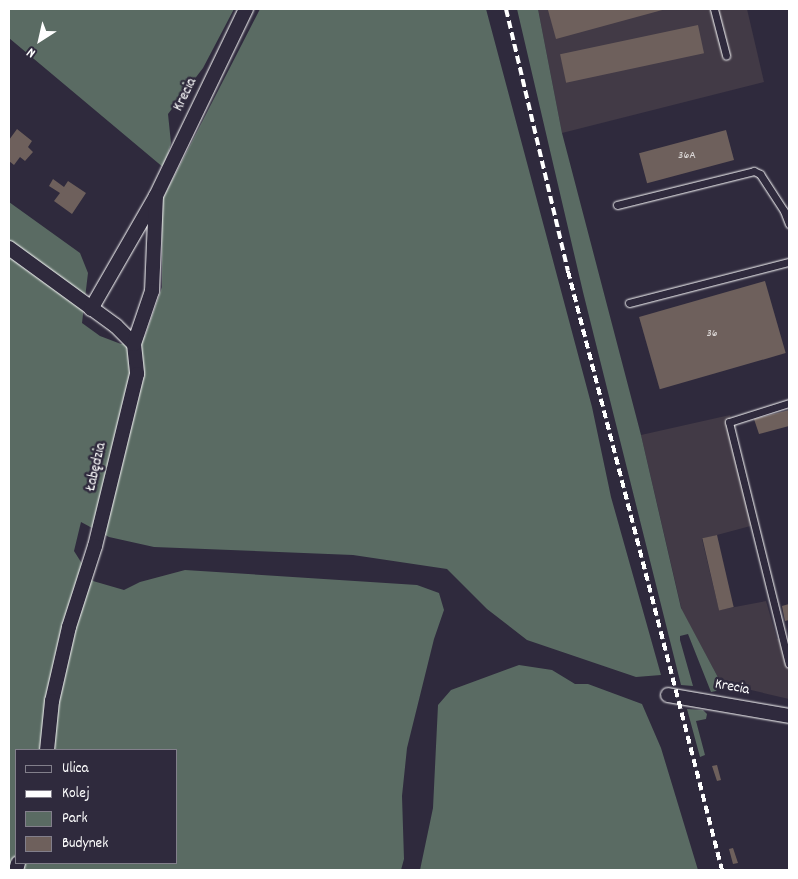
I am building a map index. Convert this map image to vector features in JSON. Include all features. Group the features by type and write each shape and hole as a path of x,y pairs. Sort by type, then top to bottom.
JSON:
{"street":[{"name":"Krecia","path":"90,309 156,196 246,9"},
{"name":"Krecia","path":"134,344 152,291 156,196"},
{"path":"9,248 121,330 134,344"},
{"name":"Łabędzia","path":"47,749 52,701 69,627 95,546 137,374 134,344"},
{"name":"Krecia","path":"668,695 789,716"}],"lane":[{"path":"714,9 726,55"},
{"path":"617,205 754,171 760,174 784,210 789,224"},
{"path":"628,303 789,262"},
{"path":"789,403 729,422 789,664"}],"shaded area":[{"path":"538,9 747,9 764,82 562,133"},
{"path":"730,415 758,524 702,539 719,610 766,601 777,639 789,638 789,699 721,683 682,611 641,435"}],"green space":[{"path":"9,9 234,9 203,68 168,114 171,143 164,168 9,38"},
{"path":"260,9 486,9 592,407 611,497 661,675 636,677 527,640 487,609 447,569 353,555 154,547 109,537 81,522 74,551 93,581 124,590 140,582 185,570 417,585 439,593 444,610 434,639 407,748 402,796 404,859 401,870 9,870 9,202 80,253 88,273 82,323 100,336 121,344 145,336 162,287 162,200"},
{"path":"517,9 538,9 562,133 641,435 681,608 721,683 716,691 711,692 688,634 680,636 680,640 693,686 681,685 583,292"},
{"path":"519,665 552,670 575,684 588,684 642,704 661,748 698,870 420,870 433,808 438,705 451,690"},
{"path":"687,709 703,710 707,714 706,719 696,721 705,755 700,757"}],"building":[{"path":"553,9 666,9 556,39 548,10"},
{"path":"698,25 704,53 566,83 560,54"},
{"path":"17,129 32,141 28,147 33,152 25,161 20,157 14,165 9,161 9,140"},
{"path":"726,130 734,160 647,183 639,153"},
{"path":"53,179 64,187 68,181 86,193 72,214 54,201 60,193 49,186"},
{"path":"765,281 786,353 660,389 639,317"},
{"path":"789,410 789,426 759,434 754,419"},
{"path":"717,535 734,607 719,610 702,538"},
{"path":"789,604 789,620 785,621 782,606"},
{"path":"717,765 721,780 717,781 712,766"},
{"path":"733,848 738,863 733,864 729,849"}],"railway":[{"path":"506,9 568,271 722,870"}]}
